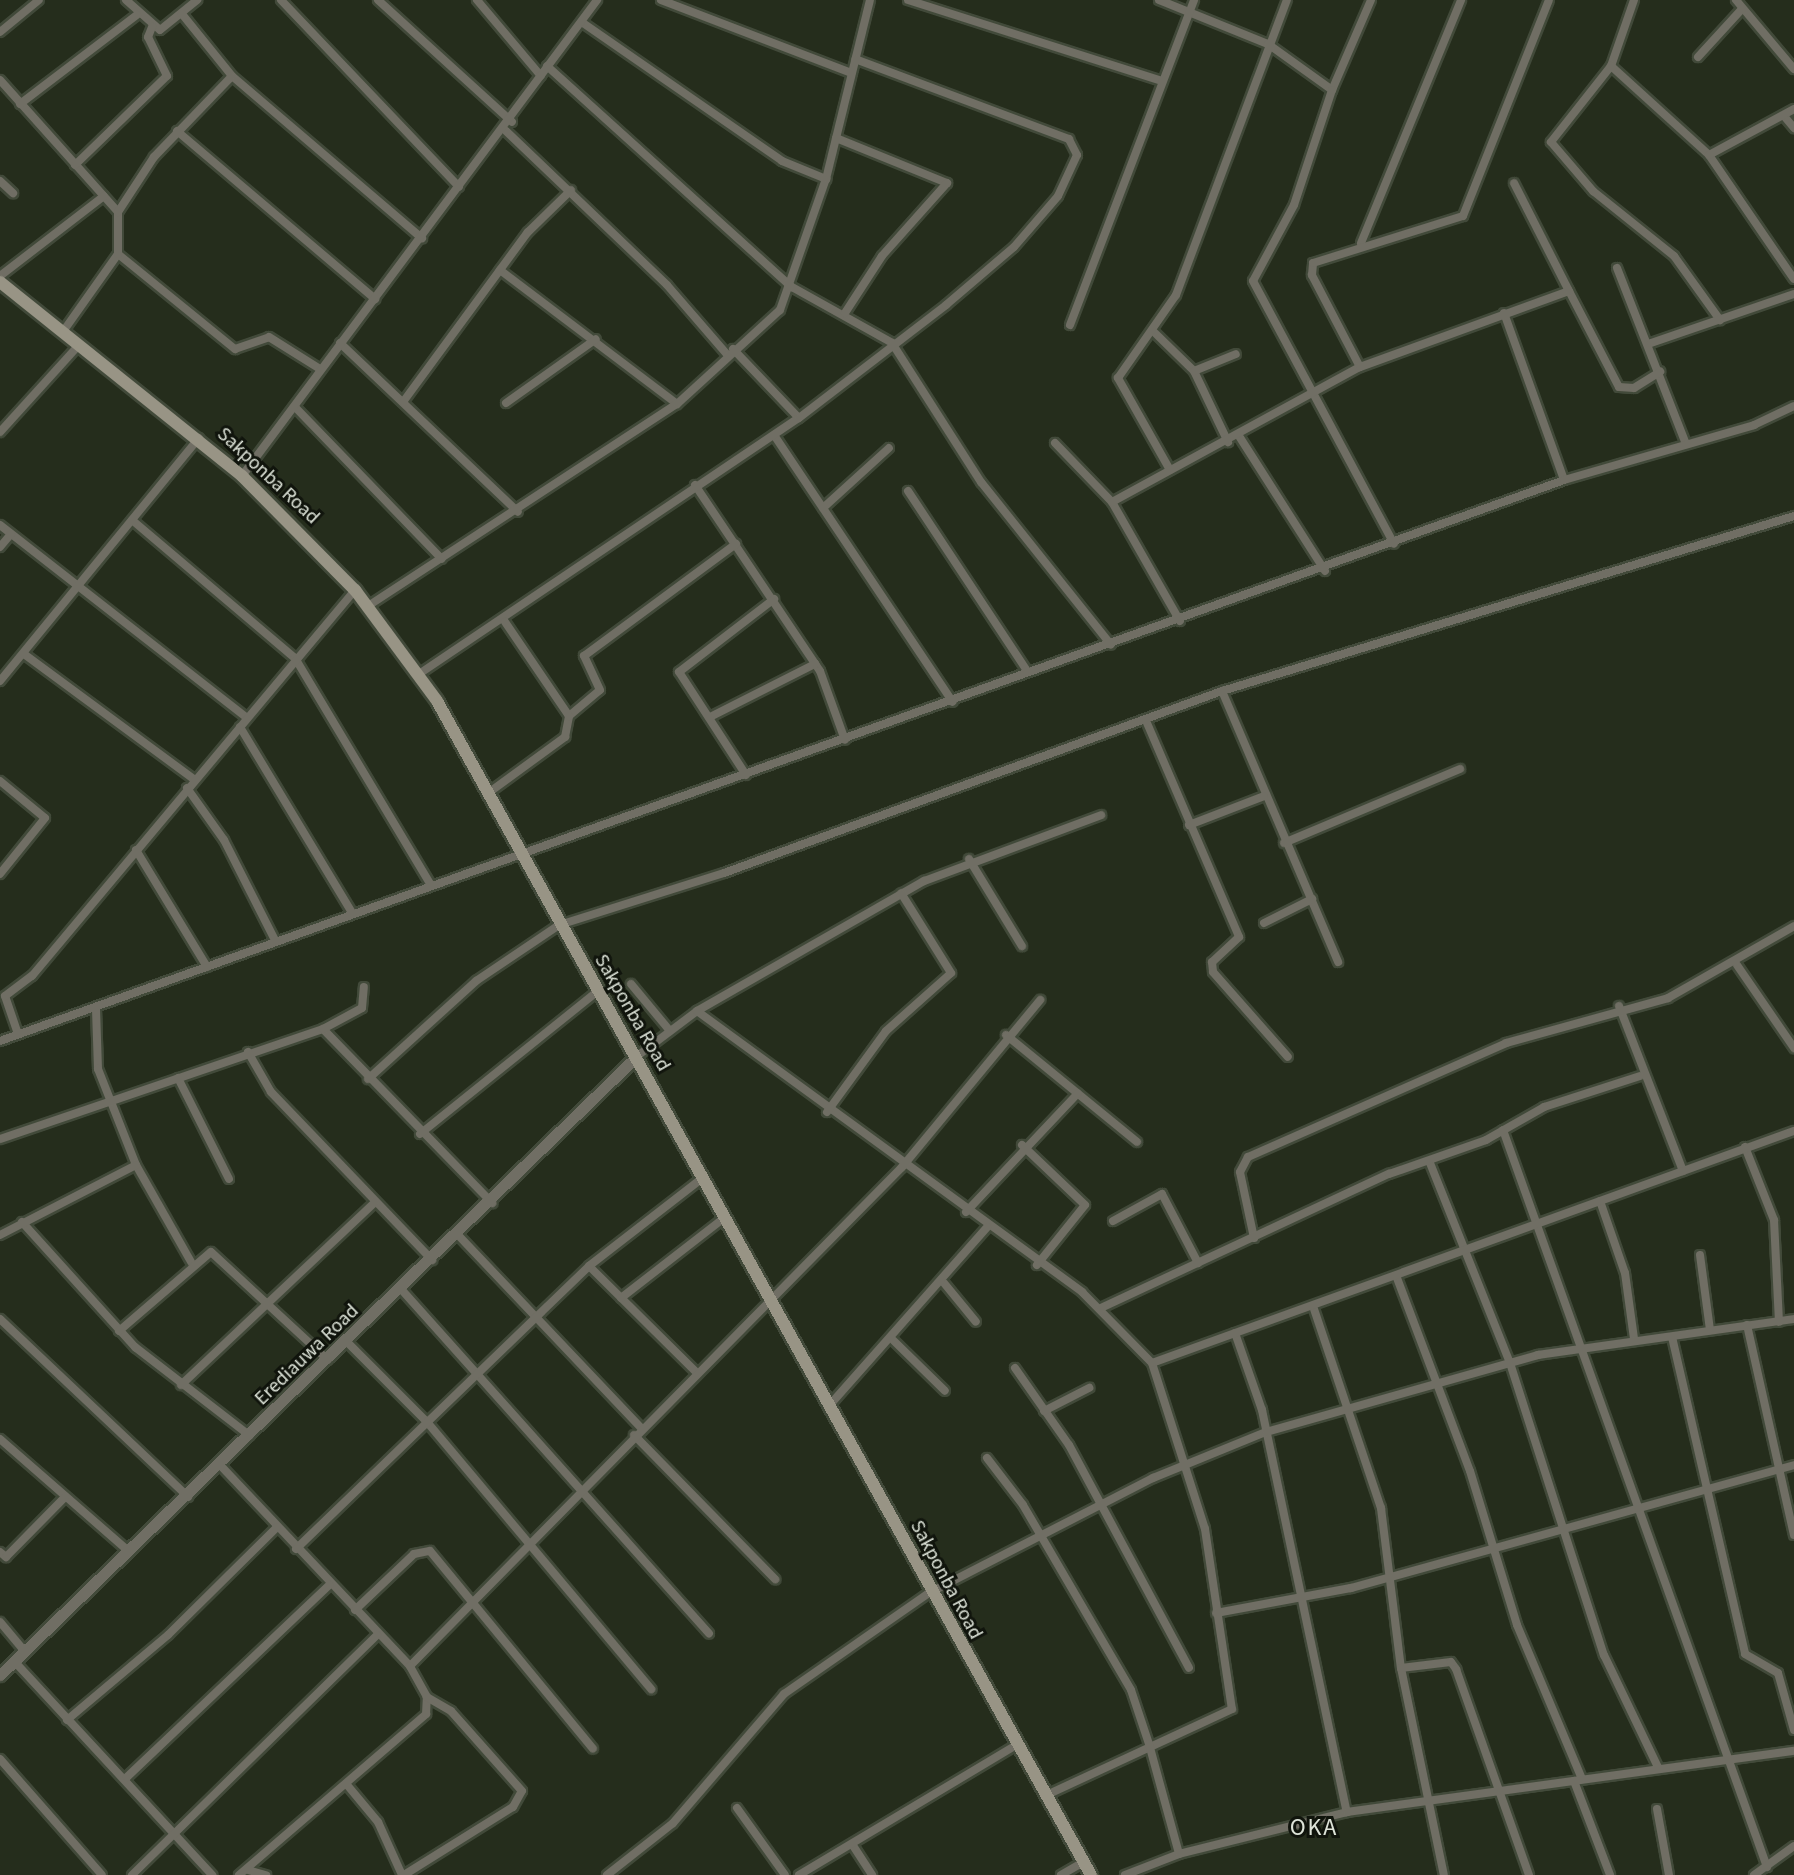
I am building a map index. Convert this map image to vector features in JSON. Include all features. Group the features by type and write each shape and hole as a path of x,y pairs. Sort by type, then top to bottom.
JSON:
{"main road":[{"name":"Sakponba Road","path":"0,279 62,333 199,438 242,476 355,590 419,674 491,791 559,925 636,1057 929,1593 1091,1875"}],"street":[{"path":"0,32 39,0"},
{"path":"126,0 137,15 160,30 197,0"},
{"path":"281,0 459,187"},
{"path":"378,0 512,122"},
{"path":"477,0 541,76"},
{"path":"242,476 459,187 506,131 547,66 583,23 597,0"},
{"path":"661,0 851,73"},
{"path":"368,606 518,512 677,404 715,373 729,351 780,310 792,287 826,179 870,0"},
{"path":"908,0 1162,81"},
{"path":"1159,0 1268,44 1332,90"},
{"path":"1070,325 1194,0"},
{"path":"1170,470 1118,378 1155,333 1176,295 1287,0"},
{"path":"1371,0 1332,90 1294,205 1253,281 1309,391 1394,544"},
{"path":"1361,243 1461,0"},
{"path":"1360,367 1311,269 1319,259 1361,243 1463,216 1549,0"},
{"path":"1634,0 1611,66 1553,135 1553,147 1593,191 1674,256 1710,311 1720,320"},
{"path":"1698,57 1741,3 1794,69"},
{"path":"182,14 232,76 422,238"},
{"path":"20,104 137,15"},
{"path":"583,23 782,161 826,179"},
{"path":"75,165 167,76 148,37 152,27"},
{"path":"419,674 505,622 695,485 799,418 1038,222 1058,196 1076,145 855,59"},
{"path":"547,66 792,287 845,313 892,343 981,482 1111,645"},
{"path":"1611,66 1709,155 1794,279"},
{"path":"62,333 118,254 118,212 177,131 232,76"},
{"path":"0,80 118,212"},
{"path":"1709,155 1794,109"},
{"path":"1784,116 1794,128"},
{"path":"177,131 375,299"},
{"path":"506,131 571,190 799,418"},
{"path":"836,138 947,183 882,256 845,313"},
{"path":"0,181 13,193"},
{"path":"1514,183 1619,387 1634,388 1660,372"},
{"path":"403,402 500,270 571,190"},
{"path":"0,279 104,196"},
{"path":"118,254 235,349 269,337 320,369"},
{"path":"1617,268 1651,343 1686,444"},
{"path":"500,270 596,339 677,404"},
{"path":"1112,502 1239,436 1309,391 1360,367 1569,291"},
{"path":"1651,343 1794,294"},
{"path":"1709,322 1710,311"},
{"path":"1504,313 1564,480"},
{"path":"586,346 587,333"},
{"path":"1155,333 1194,371 1228,442"},
{"path":"506,403 596,339"},
{"path":"340,343 518,512"},
{"path":"0,432 78,346"},
{"path":"1194,371 1236,354"},
{"path":"0,1041 96,1009 430,884 953,702 1027,671 1325,571 1564,480 1686,444 1794,406"},
{"path":"295,407 442,559"},
{"path":"774,435 953,702"},
{"path":"1239,436 1325,571"},
{"path":"0,681 199,438"},
{"path":"1055,443 1112,502 1180,621"},
{"path":"823,508 889,448"},
{"path":"695,485 815,664 845,740"},
{"path":"908,491 1027,671"},
{"path":"368,1079 476,981 559,925 1147,723 1222,691 1794,516"},
{"path":"132,520 295,658 430,884"},
{"path":"0,525 247,718"},
{"path":"0,547 11,534"},
{"path":"491,791 565,737 569,716 600,690 584,656 736,544"},
{"path":"18,1034 4,998 32,976 355,590"},
{"path":"746,775 679,672 774,599"},
{"path":"505,622 569,716"},
{"path":"24,654 195,780"},
{"path":"710,717 815,664"},
{"path":"1222,691 1284,843 1338,962"},
{"path":"1147,723 1239,937 1212,962 1213,972 1288,1057"},
{"path":"240,727 353,914"},
{"path":"1284,843 1460,769"},
{"path":"0,781 45,823 0,874"},
{"path":"187,788 224,840 276,942"},
{"path":"1189,825 1264,796"},
{"path":"636,1057 697,1011 901,893 969,859 1101,815"},
{"path":"136,850 207,967"},
{"path":"969,859 1022,946"},
{"path":"827,1112 886,1031 951,973 901,893"},
{"path":"1264,923 1312,899"},
{"path":"1254,1238 1240,1172 1248,1157 1506,1043 1619,1006 1668,998 1737,965 1794,926"},
{"path":"1737,965 1794,1048"},
{"path":"631,984 670,1031"},
{"path":"0,1139 248,1052 323,1029 362,1008 364,987"},
{"path":"420,1134 598,991"},
{"path":"410,1666 467,1602 767,1296 902,1167 1006,1035 1040,1000"},
{"path":"1619,1006 1640,1076 1683,1171"},
{"path":"96,1009 95,1055 136,1165 191,1262"},
{"path":"697,1011 827,1112 1101,1308 1152,1363 1189,1461 1232,1709 1149,1744 1045,1796"},
{"path":"323,1029 420,1134 492,1203"},
{"path":"1006,1035 1137,1142"},
{"path":"248,1052 271,1092 433,1260"},
{"name":"Erediauwa Road","path":"0,1675 125,1548 188,1497 459,1236 636,1057"},
{"path":"1101,1308 1389,1174 1430,1163 1503,1130 1544,1107 1640,1076"},
{"path":"178,1078 229,1179"},
{"path":"966,1212 1022,1145 1078,1093"},
{"path":"1503,1130 1726,1760 1767,1867"},
{"path":"1152,1363 1397,1278 1794,1131"},
{"path":"1022,1145 1085,1205 1037,1265"},
{"path":"1745,1147 1774,1220 1779,1322"},
{"path":"1430,1163 1510,1363 1604,1655 1658,1767"},
{"path":"0,1235 136,1165"},
{"path":"296,1549 589,1266 701,1179"},
{"path":"1113,1221 1162,1194 1198,1263"},
{"path":"1600,1201 1625,1273 1634,1339"},
{"path":"181,1385 262,1301 375,1202"},
{"path":"621,1298 723,1219"},
{"path":"22,1222 119,1331 181,1385 250,1436"},
{"path":"828,1407 894,1341 987,1227"},
{"path":"459,1236 537,1315 638,1431 775,1579"},
{"path":"119,1331 191,1262 211,1252 328,1360"},
{"path":"1700,1255 1710,1330"},
{"path":"589,1266 695,1371"},
{"path":"1397,1278 1437,1382 1491,1549 1578,1780 1610,1875"},
{"path":"944,1283 976,1322"},
{"path":"401,1289 480,1373 578,1492 709,1633"},
{"path":"1313,1306 1351,1409 1381,1508 1401,1668 1426,1802 1444,1875"},
{"path":"0,1319 188,1497"},
{"path":"607,1875 673,1823 784,1694 929,1593 1040,1540 1101,1504 1189,1461 1266,1432 1510,1363 1580,1347 1794,1319"},
{"path":"1747,1325 1794,1535"},
{"path":"1235,1333 1266,1432 1347,1812"},
{"path":"1672,1337 1745,1654 1778,1673 1794,1730"},
{"path":"894,1341 945,1391"},
{"path":"347,1342 427,1422 524,1546 651,1689"},
{"path":"1015,1368 1101,1504 1189,1668"},
{"path":"1044,1411 1089,1388"},
{"path":"0,1439 125,1548"},
{"path":"987,1458 1131,1690 1179,1854"},
{"path":"220,1465 329,1585 410,1666 427,1697 451,1711 522,1791 493,1821 403,1875 378,1822 348,1786"},
{"path":"1216,1613 1303,1598 1390,1576 1491,1549 1563,1525 1794,1465"},
{"path":"0,1552 6,1557 65,1497"},
{"path":"67,1720 168,1635 277,1527"},
{"path":"355,1610 422,1550 593,1749"},
{"path":"127,1777 329,1585"},
{"path":"0,1622 24,1651"},
{"path":"132,1875 377,1635"},
{"path":"14,1661 67,1720 127,1777 212,1875"},
{"path":"1401,1668 1451,1662 1503,1791 1529,1875"},
{"path":"244,1873 407,1736 426,1714 427,1697"},
{"path":"799,1875 1016,1745"},
{"path":"1125,1875 1179,1854 1347,1812 1658,1767 1794,1751"},
{"path":"0,1759 102,1875"},
{"path":"737,1808 785,1875"},
{"path":"1657,1809 1669,1875"},
{"path":"852,1844 872,1875"},
{"path":"1754,1875 1794,1846"},
{"path":"1061,1875 1082,1863"},
{"path":"244,1873 266,1875"}],"district":[{"name":"OKA","path":"1314,1828"}]}
